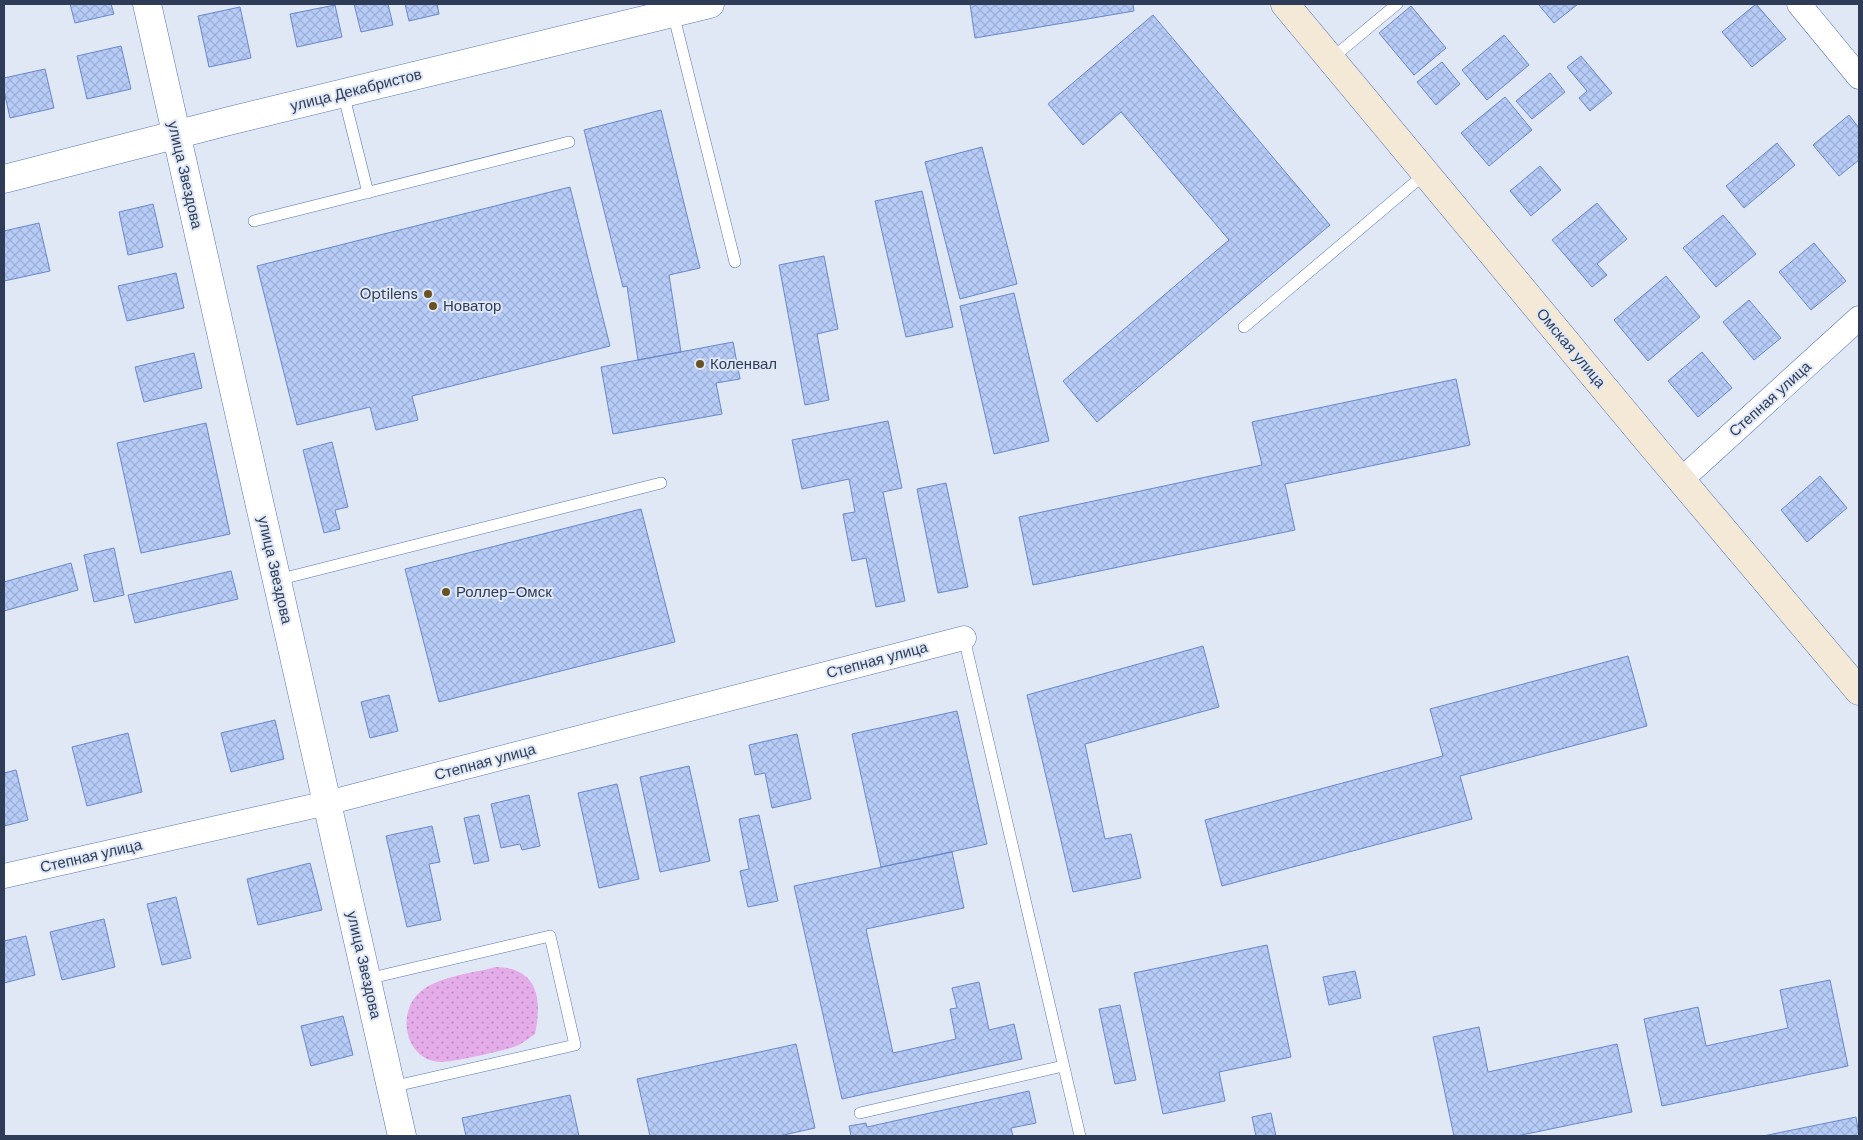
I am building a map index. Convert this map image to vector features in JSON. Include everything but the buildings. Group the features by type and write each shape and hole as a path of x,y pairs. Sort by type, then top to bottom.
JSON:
{"main road":[{"name":"Омская улица","path":"1285,4 1859,691"}],"street":[{"name":"улица Звездова","path":"148,4 402,1136"},
{"name":"улица Декабристов","path":"4,179 176,134 710,4"},
{"path":"1799,4 1859,77"},
{"name":"Степная улица","path":"1682,480 1859,318"},
{"name":"Степная улица","path":"4,876 327,803 964,638"}],"lane":[{"path":"1331,59 1397,4"},
{"path":"673,13 735,262"},
{"path":"343,93 368,193"},
{"path":"254,221 569,142"},
{"path":"1244,327 1426,173"},
{"path":"277,580 661,483"},
{"path":"964,638 1080,1136"},
{"path":"367,979 550,936 575,1044 391,1087"},
{"path":"860,1113 1064,1066"}],"shaded area":[{"path":"496,967 521,973 534,988 538,1009 535,1034 519,1045 480,1056 440,1062 428,1059 419,1053 412,1045 407,1023 408,1012 420,992 436,982"}],"place":[{"name":"Optilens","path":"428,294"},
{"name":"Новатор","path":"433,306"},
{"name":"Коленвал","path":"700,364"},
{"name":"Роллер-Омск","path":"446,592"}]}
